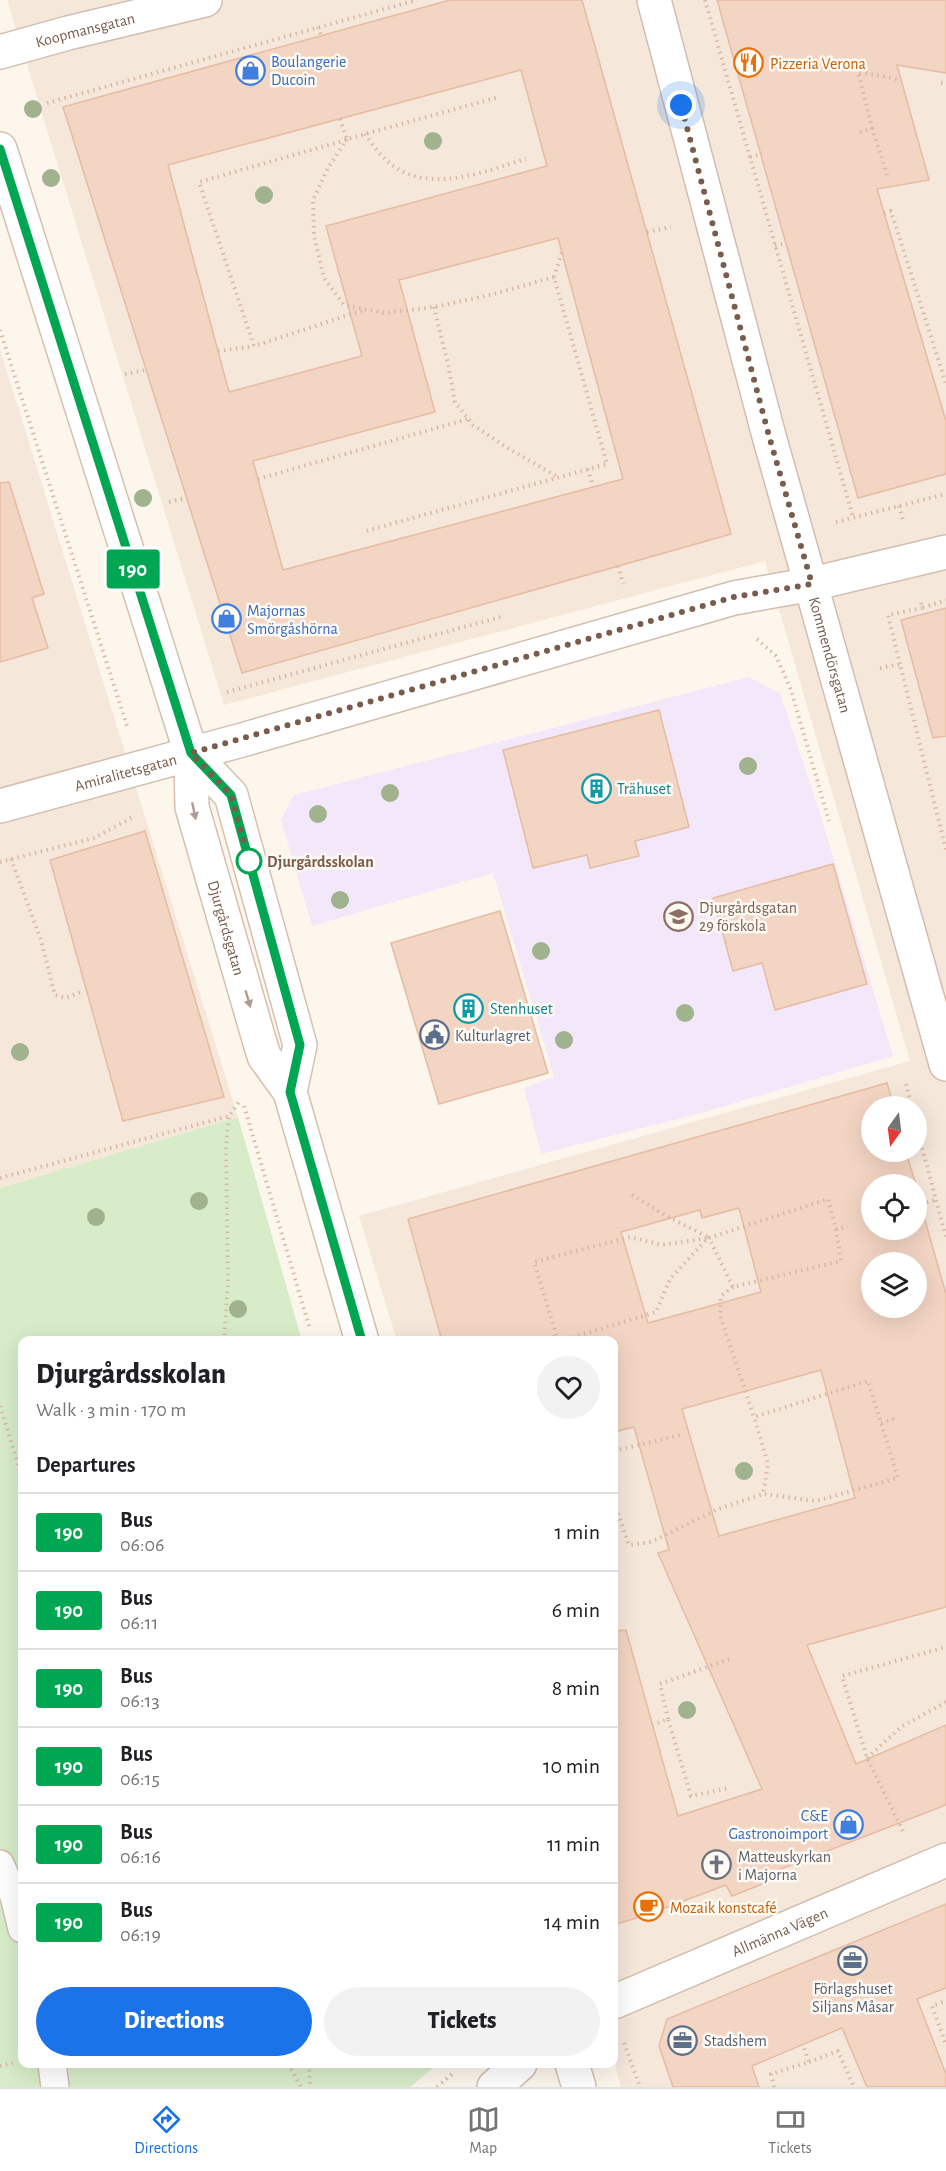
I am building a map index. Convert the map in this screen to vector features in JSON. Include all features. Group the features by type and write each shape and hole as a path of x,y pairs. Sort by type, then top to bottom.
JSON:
{"street":[{"name":"Koopmansgatan","path":"0,52 205,0"},
{"name":"Kommendörsgatan","path":"654,0 769,436 946,1064"},
{"path":"0,149 191,753 231,795 300,1045 290,1092 361,1336"},
{"name":"Amiralitetsgatan","path":"0,806 734,597 812,584 946,552"},
{"name":"Allmänna Vägen","path":"618,2000 946,1860"},
{"path":"494,2087 515,2068"},
{"path":"573,2068 579,2087"}],"lane":[{"path":"0,1864 14,1896 18,1912"},
{"path":"53,2068 55,2087"}],"path":[{"path":"47,104 417,0"},
{"path":"705,0 853,517"},
{"path":"318,27 321,36"},
{"path":"887,175 858,72 897,79"},
{"path":"254,346 199,182 499,97"},
{"path":"340,119 347,140"},
{"path":"860,132 872,128"},
{"path":"364,135 386,160 413,177 451,180 526,159"},
{"path":"347,140 328,168 313,200 314,236 324,278 344,305 385,313 434,307 494,294 554,277"},
{"path":"750,158 762,154"},
{"path":"884,213 891,211 946,384"},
{"path":"647,232 672,226"},
{"path":"776,246 786,243"},
{"path":"362,532 608,464 554,277 562,252"},
{"path":"434,307 454,402 473,425 509,449 559,477"},
{"path":"218,351 254,346 367,309"},
{"path":"125,374 146,370"},
{"path":"258,479 468,419"},
{"path":"588,469 593,487"},
{"path":"169,502 186,498"},
{"path":"618,566 623,584 634,581"},
{"path":"734,597 742,626 777,656 791,690 831,827"},
{"path":"922,608 888,615 946,850"},
{"path":"227,692 510,615"},
{"path":"836,677 900,664"},
{"path":"0,862 94,838 143,812"},
{"path":"11,859 41,940 55,995 66,998 81,992"},
{"path":"904,1077 909,1096"},
{"path":"224,1336 228,1283 226,1171 229,1116 242,1098"},
{"path":"0,1178 229,1116"},
{"path":"926,1162 946,1238"},
{"path":"632,1195 708,1238 733,1287"},
{"path":"558,1336 534,1262 630,1237 662,1245 708,1238 828,1199 841,1262 733,1287 721,1296 720,1315 768,1464 763,1494"},
{"path":"927,1202 936,1200"},
{"path":"836,1229 848,1227"},
{"path":"569,1336 656,1311 670,1279 708,1238"},
{"path":"618,1513 629,1545 651,1542 718,1509 763,1494 816,1501 898,1478 868,1381 754,1417"},
{"path":"0,1406 18,1464"},
{"path":"881,1423 897,1418"},
{"path":"618,1450 681,1435"},
{"path":"905,1836 867,1758 842,1676 946,1647"},
{"path":"728,1788 691,1796 660,1684 732,1658"},
{"path":"867,1758 901,1726 946,1702"},
{"path":"652,1725 668,1719"},
{"path":"945,2042 932,2006 946,2001"},
{"path":"623,2038 640,2087"},
{"path":"803,2045 809,2062"},
{"path":"774,2087 771,2074 838,2051 854,2087"},
{"path":"290,2068 301,2087"},
{"path":"309,2068 310,2087"}],"shaded area":[{"path":"7,0 946,0 946,2087 621,2087 616,2068 618,2068 618,1336 395,1336 359,1216 910,1061 765,561 224,705"},
{"path":"0,349 238,1117 0,1188"},
{"name":"Djurgårdsgatan 29 förskola","path":"749,677 780,693 820,813 893,1056 708,1111 541,1154 524,1088 554,1077 493,873 312,926 281,820 294,795"}],"green space":[{"path":"238,1117 301,1336 18,1336 18,2068 433,2068 410,2087 0,2087 0,1188"}],"building":[{"path":"450,0 582,0 731,534 242,673 63,107","holes":["521,70 547,166 326,226 362,356 229,392 168,165","558,238 623,479 283,570 253,461 435,412 399,280"]},
{"path":"717,0 946,0 946,73 897,65 929,180 877,189 946,421 946,474 858,498"},
{"path":"9,482 44,594 32,598 48,648 0,662 0,483"},
{"path":"946,608 946,736 933,738 901,620"},
{"name":"Trähuset","path":"659,710 689,827 635,841 639,856 590,868 587,855 533,868 503,750"},
{"path":"145,831 224,1097 123,1121 50,860"},
{"path":"833,864 867,984 775,1010 762,963 733,971 713,898"},
{"name":"Stenhuset","path":"500,911 548,1073 439,1104 391,943"},
{"path":"887,1083 891,1096 861,1096 861,1162 909,1162 913,1174 861,1174 861,1240 927,1240 927,1228 946,1294 946,1607 807,1645 856,1764 946,1725 946,1805 773,1872 775,1879 732,1896 726,1885 618,1924 618,1631 626,1630 678,1816 762,1789 658,1553 669,1550 634,1427 618,1431 618,1336 441,1336 408,1219","holes":["739,1208 761,1292 648,1323 621,1232 700,1210 702,1218","821,1370 855,1498 719,1536 682,1409"]},
{"path":"946,1904 946,1988 917,1999 946,2074 946,2087 867,2087 842,2028 752,2066 759,2087 673,2087 659,2046 667,2019"}],"bus line":[{"name":"190","path":"0,149 191,753 231,795 300,1045 290,1092 361,1336"}],"place":[{"name":"Pizzeria Verona","path":"749,63"},
{"name":"Boulangerie Ducoin","path":"250,70"},
{"name":"Majornas Smörgåshörna","path":"226,619"},
{"name":"Trähuset","path":"596,788"},
{"name":"Djurgårdsskolan","path":"249,861"},
{"name":"Djurgårdsgatan 29 förskola","path":"678,916"},
{"name":"Stenhuset","path":"469,1008"},
{"name":"Kulturlagret","path":"434,1035"},
{"name":"C&E Gastronoimport","path":"849,1824"},
{"name":"Matteuskyrkan i Majorna","path":"717,1865"},
{"name":"Mozaik konstcafé","path":"649,1907"},
{"name":"Förlagshuset Siljans Måsar","path":"853,1960"},
{"name":"Stadshem","path":"683,2040"}],"route":[{"path":"249,861 231,795 191,753 734,597 812,584 769,436 681,105"}]}
